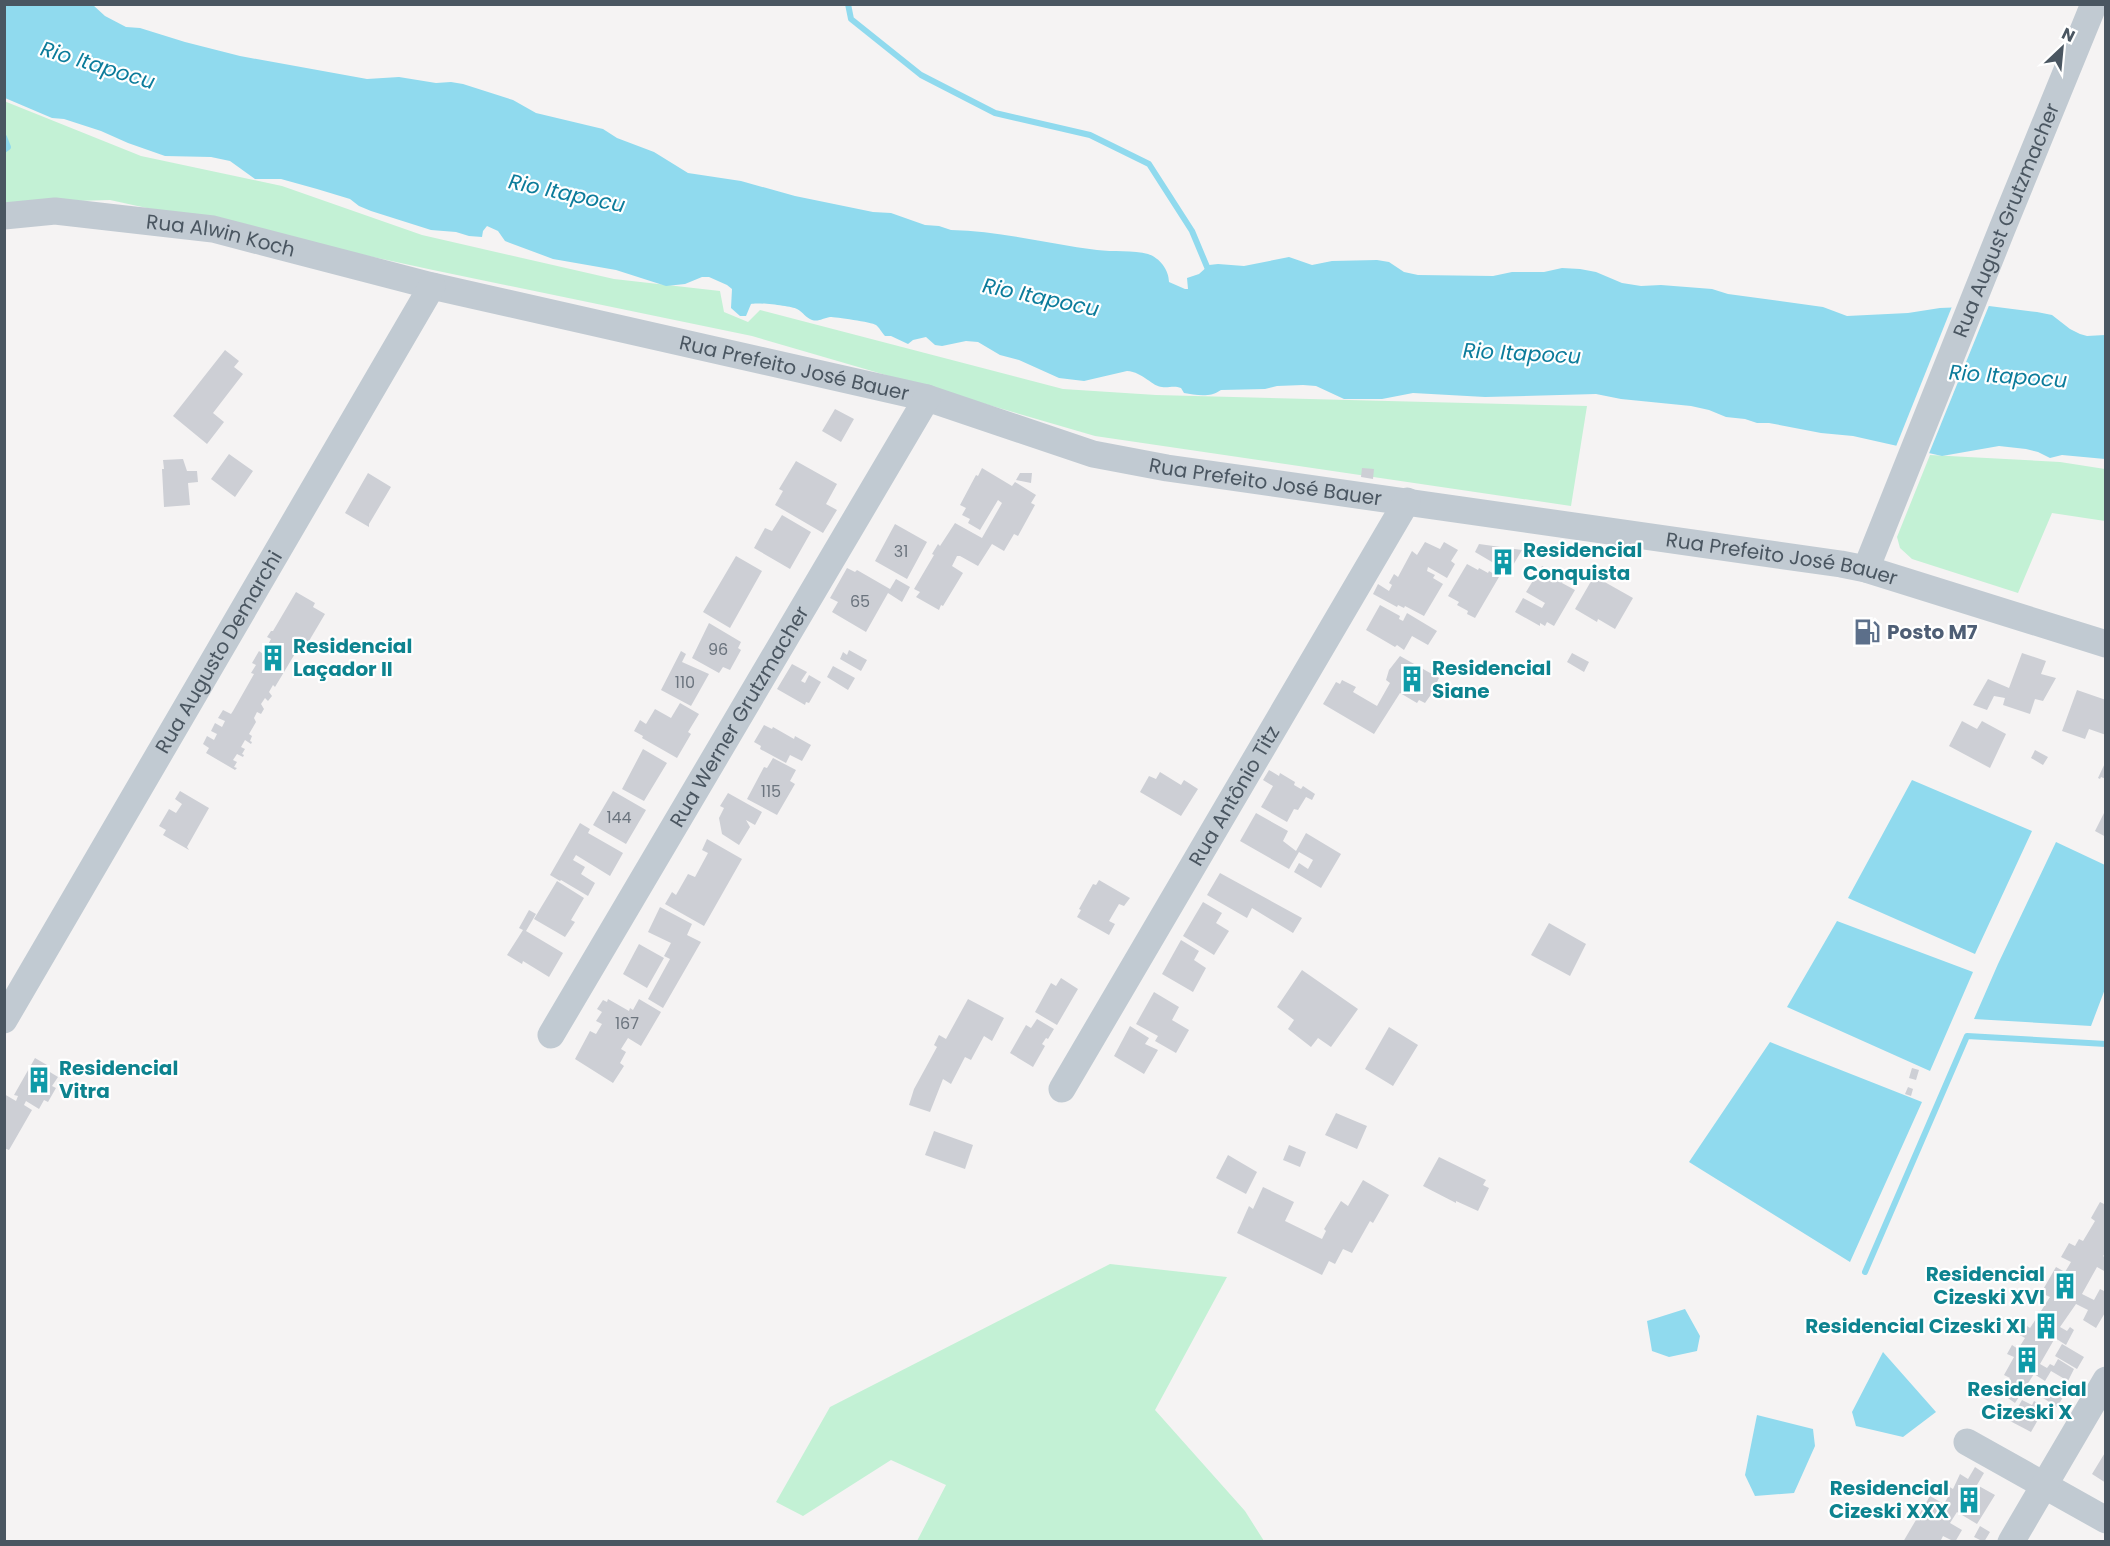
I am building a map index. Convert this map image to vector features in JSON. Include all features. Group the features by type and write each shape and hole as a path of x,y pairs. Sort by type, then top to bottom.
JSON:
{"street":[{"name":"Rua August Grutzmacher","path":"1866,569 2094,4"},
{"name":"Rua Alwin Koch","path":"4,216 55,211 213,229 432,286"},
{"name":"Rua Prefeito José Bauer","path":"432,286 927,398 1093,454 1167,468 1866,569 2106,644"},
{"name":"Rua Augusto Demarchi","path":"4,1020 432,286"},
{"name":"Rua Werner Grutzmacher","path":"551,1035 927,398"},
{"name":"Rua Antônio Titz","path":"1062,1089 1407,501"},
{"path":"2011,1542 2106,1380"},
{"path":"1968,1442 2106,1520"}],"green space":[{"path":"4,101 141,156 282,186 422,235 614,279 720,291 724,312 748,322 760,310 1063,389 1156,395 1587,406 1571,506 1095,436 752,336 110,200 5,203"},
{"path":"1930,455 2060,462 2105,469 2105,521 2052,513 2018,593 1912,559 1900,548 1897,537"},
{"path":"1110,1264 1227,1277 1155,1410 1245,1511 1264,1541 917,1541 946,1485 891,1460 803,1516 776,1502 830,1407"}],"water":[{"name":"Rio Itapocu","path":"4,5 93,5 105,16 126,27 140,28 240,56 367,79 399,77 436,83 463,84 513,100 536,113 603,129 617,138 654,152 688,173 741,181 795,196 873,212 891,213 925,225 951,230 1006,235 1097,250 1148,254 1163,265 1169,282 1185,289 1188,289 1187,278 1199,274 1209,265 1244,266 1289,257 1312,265 1332,261 1377,260 1389,262 1404,272 1418,275 1493,276 1512,272 1580,269 1596,272 1622,283 1712,289 1728,294 1823,307 1847,316 1989,306 2052,315 2080,334 2105,335 2105,459 2062,455 2050,458 2026,449 1999,446 1942,456 1853,436 1726,417 1691,406 1621,399 1596,394 1485,397 1413,393 1382,399 1344,399 1316,386 1303,385 1221,390 1208,395 1198,395 1184,393 1178,387 1159,386 1138,374 1127,371 1084,381 1059,378 1019,360 1000,355 978,342 966,341 942,346 935,345 926,337 913,340 908,344 891,336 885,336 873,324 830,317 812,320 797,309 788,307 751,304 746,316 740,316 731,308 732,289 709,277 702,277 685,284 666,286 616,270 553,259 505,241 498,231 487,226 482,237 431,230 371,211 350,199 317,189 281,179 255,179 230,161 211,157 165,156 101,131 64,119 52,118 5,98"},
{"path":"1912,780 2032,831 1975,954 1848,898"},
{"path":"2056,842 2105,865 2105,989 2091,1026 1974,1019 1998,964"},
{"path":"1837,921 1973,972 1930,1071 1787,1007"},
{"path":"1770,1042 1922,1102 1850,1262 1689,1162"},
{"path":"1685,1309 1700,1336 1697,1351 1669,1357 1652,1351 1647,1321"},
{"path":"1883,1352 1936,1412 1903,1437 1856,1426 1852,1412"},
{"path":"1757,1415 1813,1429 1815,1446 1794,1493 1755,1496 1745,1475"}],"pier":[{"path":"1990,303 1928,456 1895,449 1953,304"}],"building":[{"path":"225,350 239,361 234,367 243,374 213,413 224,422 207,444 173,416"},
{"path":"835,409 854,419 841,442 822,431"},
{"path":"229,454 253,471 235,497 211,479"},
{"path":"183,459 187,471 197,471 198,482 188,483 190,505 164,507 163,460"},
{"path":"796,461 837,484 826,504 837,510 823,533 775,505 783,491 779,489"},
{"path":"982,468 1012,486 1015,482 1036,495 1031,503 1035,505 1018,536 1014,534 1004,551 992,544 978,566 957,556 952,566 963,573 939,610 916,597 920,592 914,589 938,544 940,546 955,523 982,538 1002,503 998,500 980,530 968,523 970,519 962,515 966,508 960,505"},
{"path":"1362,468 1374,469 1373,479 1361,477"},
{"path":"368,473 391,487 369,527 345,513"},
{"path":"1020,473 1032,473 1031,483 1016,480"},
{"path":"782,515 811,532 790,569 754,548 765,528 772,531"},
{"path":"895,524 927,542 907,579 875,561"},
{"path":"1425,542 1440,549 1444,542 1458,550 1451,561 1455,564 1447,578 1428,567 1427,571 1435,575 1433,578 1443,584 1424,616 1405,606 1404,608 1398,605 1397,607 1373,594 1378,584 1389,591 1392,585 1389,583 1394,574 1398,577 1412,551 1417,555"},
{"name":"Residencial Conquista","path":"1479,544 1522,550 1509,572 1475,552"},
{"path":"736,556 762,571 730,628 703,612"},
{"path":"1467,564 1499,577 1475,618 1457,605 1459,602 1448,596"},
{"path":"1542,566 1565,578 1562,583 1575,590 1554,626 1547,622 1545,626 1540,623 1540,626 1515,612 1523,598 1542,608 1545,603 1526,592"},
{"path":"847,568 855,572 857,570 890,589 896,579 910,587 902,602 888,593 866,632 832,612 838,602 830,598"},
{"path":"1594,576 1633,598 1615,629 1575,609"},
{"path":"296,592 315,603 313,607 325,614 306,646 294,639 292,643 299,647 275,687 273,685 269,692 272,696 268,701 265,698 261,704 264,709 261,714 257,712 254,718 256,722 249,734 252,736 250,741 252,742 251,744 245,740 241,747 245,749 243,757 237,754 233,760 237,762 235,770 206,753 209,748 203,744 207,736 214,740 217,734 211,731 215,723 222,727 225,721 218,718 223,710 231,714 233,711 254,674 251,673 256,665 252,663 259,651 263,654 271,639 267,637"},
{"path":"1380,605 1400,616 1399,619 1403,621 1407,613 1437,631 1428,645 1412,636 1404,650 1397,645 1395,647 1366,630"},
{"path":"709,623 741,642 738,648 741,650 730,670 723,667 719,673 692,658"},
{"path":"849,650 867,660 861,671 840,659 843,652 847,655"},
{"path":"681,651 686,654 682,662 709,674 691,706 661,690"},
{"path":"1572,653 1589,662 1584,672 1567,662"},
{"path":"2022,653 2046,661 2041,674 2056,678 2043,701 2035,699 2030,714 2003,705 2005,698 1994,696 1987,710 1973,705 1988,679 2009,688"},
{"path":"1400,656 1439,678 1435,689 1425,703 1419,700 1417,703 1400,693 1374,734 1323,704 1336,682 1340,684 1342,680 1356,687 1353,692 1377,706 1390,683 1386,680 1389,670"},
{"path":"792,664 807,672 801,681 805,683 809,675 821,682 809,703 806,702 805,705 777,689"},
{"path":"833,666 855,678 848,690 827,677"},
{"path":"2077,690 2106,700 2106,735 2089,729 2085,739 2062,731"},
{"path":"680,703 699,714 677,758 634,731 640,720 646,724 655,709 671,718"},
{"path":"1962,721 1977,729 1982,721 2006,734 1990,768 1949,746"},
{"path":"764,725 772,729 773,727 794,739 795,736 811,745 802,761 790,755 786,763 760,749 761,746 754,742"},
{"path":"643,749 667,763 644,801 622,789"},
{"path":"2035,750 2048,757 2043,765 2031,758"},
{"path":"773,758 796,770 790,781 795,784 777,815 747,799 764,767 767,768"},
{"path":"2106,761 2106,779 2101,777 2100,779 2098,778"},
{"path":"1269,770 1279,776 1280,773 1295,782 1294,785 1301,789 1303,786 1315,794 1312,800 1306,797 1298,810 1294,809 1287,822 1261,807 1273,786 1263,780"},
{"path":"1160,772 1181,785 1184,780 1198,789 1181,816 1140,792 1149,776 1156,779"},
{"path":"180,791 209,808 187,847 189,850 163,835 166,830 159,826 169,809 176,813 182,804 175,799"},
{"path":"613,791 646,810 626,844 593,825"},
{"path":"728,793 762,812 755,825 746,820 750,827 739,845 722,834 719,818 724,808 720,806"},
{"path":"1256,813 1288,831 1283,841 1296,851 1306,833 1341,854 1321,888 1294,872 1299,863 1308,869 1313,860 1299,852 1289,869 1240,841"},
{"path":"2104,813 2106,814 2106,837 2095,831"},
{"path":"580,823 590,829 588,833 623,853 610,876 576,855 573,860 585,867 581,874 595,883 588,896 550,875"},
{"path":"707,839 742,859 704,926 665,904 672,892 676,895 688,874 695,877 708,853 702,850"},
{"path":"1220,873 1302,918 1293,933 1252,908 1247,918 1207,895"},
{"path":"1099,880 1130,898 1124,906 1119,904 1109,921 1115,924 1109,935 1077,917 1093,884 1096,885"},
{"path":"557,881 584,898 571,920 575,922 565,937 534,919"},
{"path":"1203,902 1222,913 1216,923 1229,931 1214,955 1183,936"},
{"path":"660,907 692,924 687,935 701,942 663,1008 648,999 670,959 664,956 671,943 648,932"},
{"path":"529,910 536,914 526,931 563,953 549,977 523,961 522,964 507,955 523,930 519,928"},
{"path":"1549,923 1586,944 1570,976 1531,955"},
{"path":"1181,940 1199,951 1194,960 1206,968 1193,992 1162,974"},
{"path":"639,944 664,958 647,988 623,974"},
{"path":"1302,970 1358,1009 1331,1047 1318,1038 1311,1047 1288,1029 1294,1020 1277,1007"},
{"path":"1061,978 1078,989 1057,1025 1035,1012 1051,983 1056,986"},
{"path":"1154,992 1179,1007 1172,1020 1189,1030 1176,1053 1155,1041 1158,1036 1136,1024"},
{"path":"608,999 629,1011 630,1008 633,1010 639,999 661,1012 641,1046 628,1038 621,1049 626,1052 620,1063 624,1066 613,1083 575,1059 590,1031 596,1034 602,1024 596,1021 602,1012 597,1009 603,1000 607,1002"},
{"path":"968,999 1004,1018 992,1041 984,1036 971,1060 965,1057 951,1084 943,1079 930,1112 909,1105 914,1089 937,1047 934,1045 939,1035 946,1039"},
{"path":"1037,1019 1054,1029 1042,1044 1045,1046 1033,1067 1010,1053 1026,1025 1031,1028"},
{"path":"1130,1026 1149,1038 1145,1044 1158,1050 1144,1074 1114,1056"},
{"path":"1389,1027 1418,1045 1393,1086 1365,1069"},
{"path":"35,1058 47,1065 45,1069 58,1077 52,1086 56,1088 48,1102 44,1100 39,1109 26,1101 24,1105 32,1110 9,1150 4,1148 4,1094 16,1101 18,1096 14,1095"},
{"path":"1912,1068 1919,1070 1916,1080 1909,1078"},
{"path":"1908,1087 1913,1089 1911,1096 1905,1094"},
{"path":"1336,1113 1367,1126 1357,1149 1325,1135"},
{"path":"934,1131 973,1145 965,1169 925,1155"},
{"path":"1289,1145 1306,1152 1300,1167 1283,1160"},
{"path":"1228,1155 1257,1172 1246,1194 1216,1178"},
{"path":"1439,1157 1486,1180 1483,1185 1489,1188 1478,1211 1456,1201 1456,1203 1423,1186"},
{"path":"1363,1180 1389,1195 1373,1223 1370,1221 1352,1253 1343,1249 1335,1264 1329,1261 1322,1275 1237,1233 1249,1206 1253,1209 1263,1187 1294,1202 1285,1221 1322,1239 1326,1231 1324,1229 1341,1201 1348,1206"},
{"path":"2100,1202 2106,1205 2106,1253 2103,1256 2106,1258 2106,1272 2097,1267 2082,1294 2094,1300 2100,1289 2106,1292 2106,1311 2096,1328 2083,1320 2088,1310 2076,1304 2060,1327 2067,1331 2070,1327 2074,1330 2066,1345 2055,1338 2040,1364 2047,1368 2050,1364 2054,1366 2058,1359 2074,1369 2068,1381 2051,1371 2045,1381 2034,1374 2015,1403 2005,1396 2011,1388 2005,1384 2010,1378 2004,1375 2014,1357 2007,1354 2012,1345 2018,1349 2025,1338 2018,1334 2024,1324 2030,1328 2050,1297 2041,1293 2056,1267 2065,1272 2071,1262 2061,1257 2069,1243 2075,1246 2079,1239 2083,1241 2095,1221 2091,1218"},
{"path":"2062,1344 2084,1357 2077,1369 2055,1356"},
{"path":"2056,1389 2065,1394 2057,1407 2043,1398 2048,1391 2053,1393"},
{"path":"2022,1400 2032,1405 2034,1401 2048,1409 2042,1420 2039,1418 2031,1432 2010,1421"},
{"path":"2106,1451 2106,1483 2092,1474"},
{"path":"1975,1467 1984,1473 1977,1485 1995,1495 1977,1524 1957,1512 1950,1523 1962,1530 1955,1542 1943,1536 1940,1542 1903,1542 1930,1496 1944,1504 1949,1495 1945,1493 1948,1486 1953,1489 1960,1474 1968,1479"},
{"path":"1980,1526 1990,1532 1984,1542 1974,1537"}],"waterway":[{"path":"848,4 851,19 921,75 995,113 1090,135 1149,164 1192,231 1210,274"},
{"path":"4,137 8,147 4,150"},
{"path":"1865,1272 1967,1036 2106,1044"}],"place":[{"name":"Residencial Conquista","path":"1503,562"},
{"name":"Posto M7","path":"1867,632"},
{"name":"Residencial Laçador II","path":"273,658"},
{"name":"Residencial Siane","path":"1412,679"},
{"name":"Residencial Vitra","path":"39,1080"},
{"name":"Residencial Cizeski XVI","path":"2065,1286"},
{"name":"Residencial Cizeski XI","path":"2046,1326"},
{"name":"Residencial Cizeski X","path":"2027,1360"},
{"name":"Residencial Cizeski XXX","path":"1969,1500"}]}
